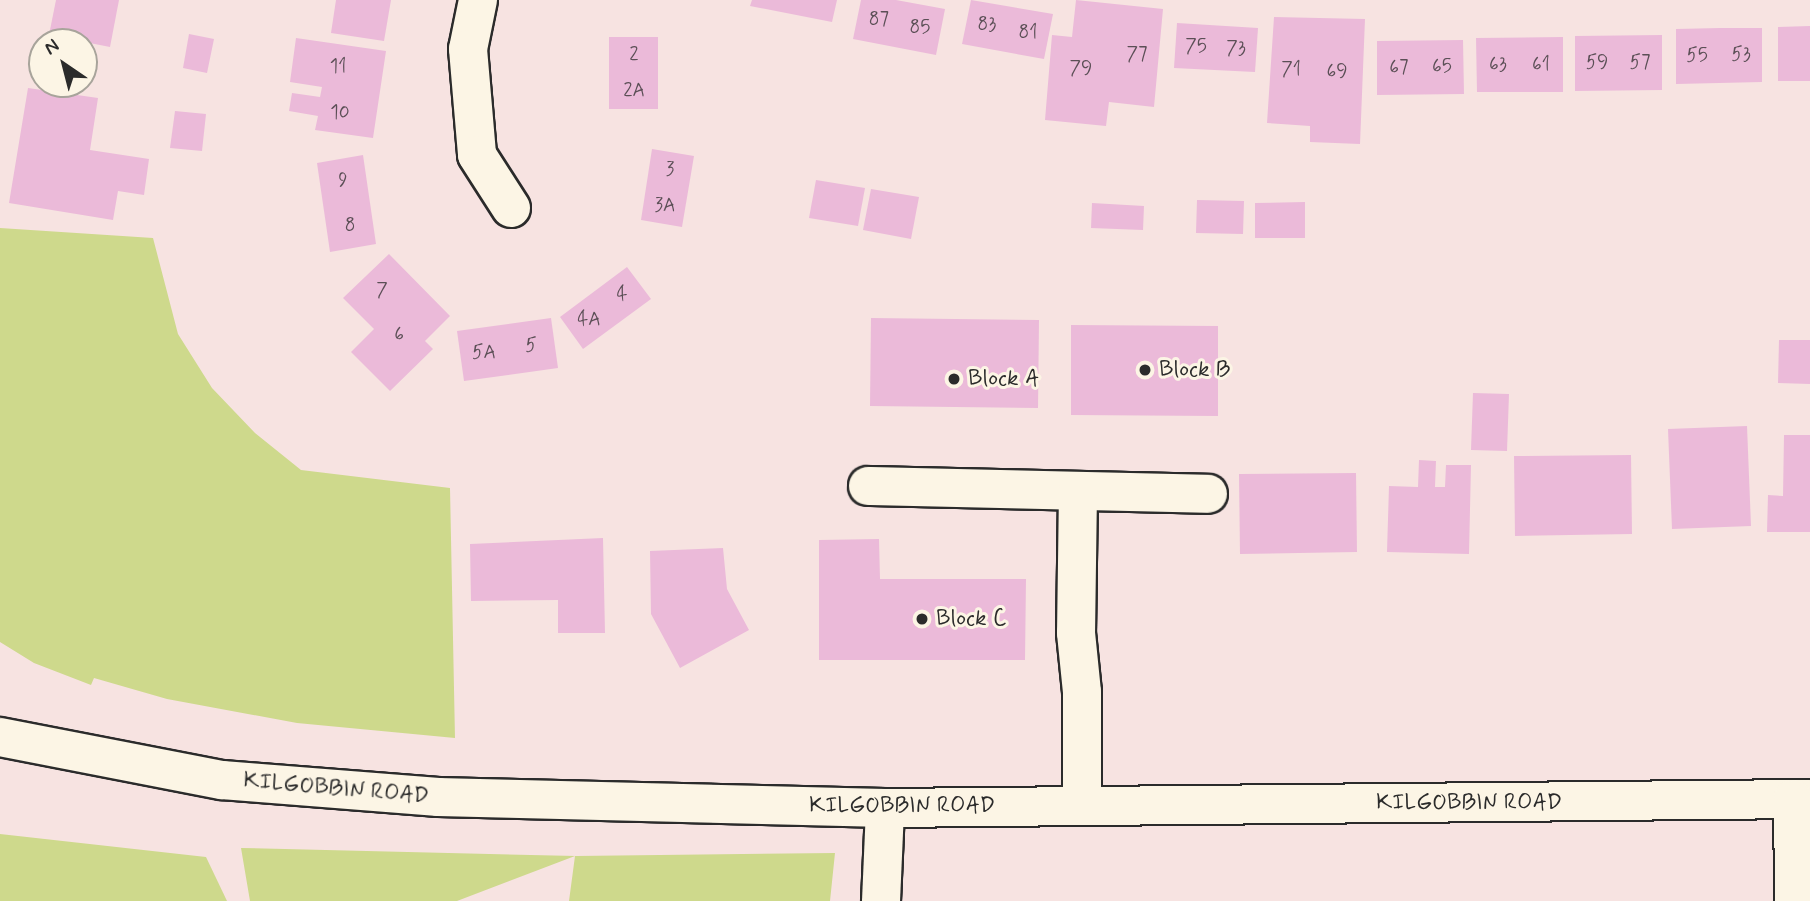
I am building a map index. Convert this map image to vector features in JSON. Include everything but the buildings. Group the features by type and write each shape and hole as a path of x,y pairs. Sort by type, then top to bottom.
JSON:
{"street":[{"path":"478,0 468,49 477,155 510,208"},
{"path":"868,486 1208,494"},
{"path":"1078,491 1076,634 1082,692 1082,806"},
{"name":"KILGOBBIN ROAD","path":"0,737 222,780 411,795 885,808 1802,799"},
{"path":"1794,901 1802,799"},
{"path":"881,901 885,808"}],"green space":[{"path":"0,228 153,238 178,334 212,388 255,433 301,470 450,488 455,738 297,723 167,699 94,678 91,685 34,663 0,642"},
{"path":"0,834 206,857 227,901 0,901"},
{"path":"241,848 576,856 835,853 830,901 569,901 575,856 457,901 250,901"}],"place":[{"name":"Block B","path":"1145,370"},
{"name":"Block A","path":"954,379"},
{"name":"Block C","path":"922,619"}]}
